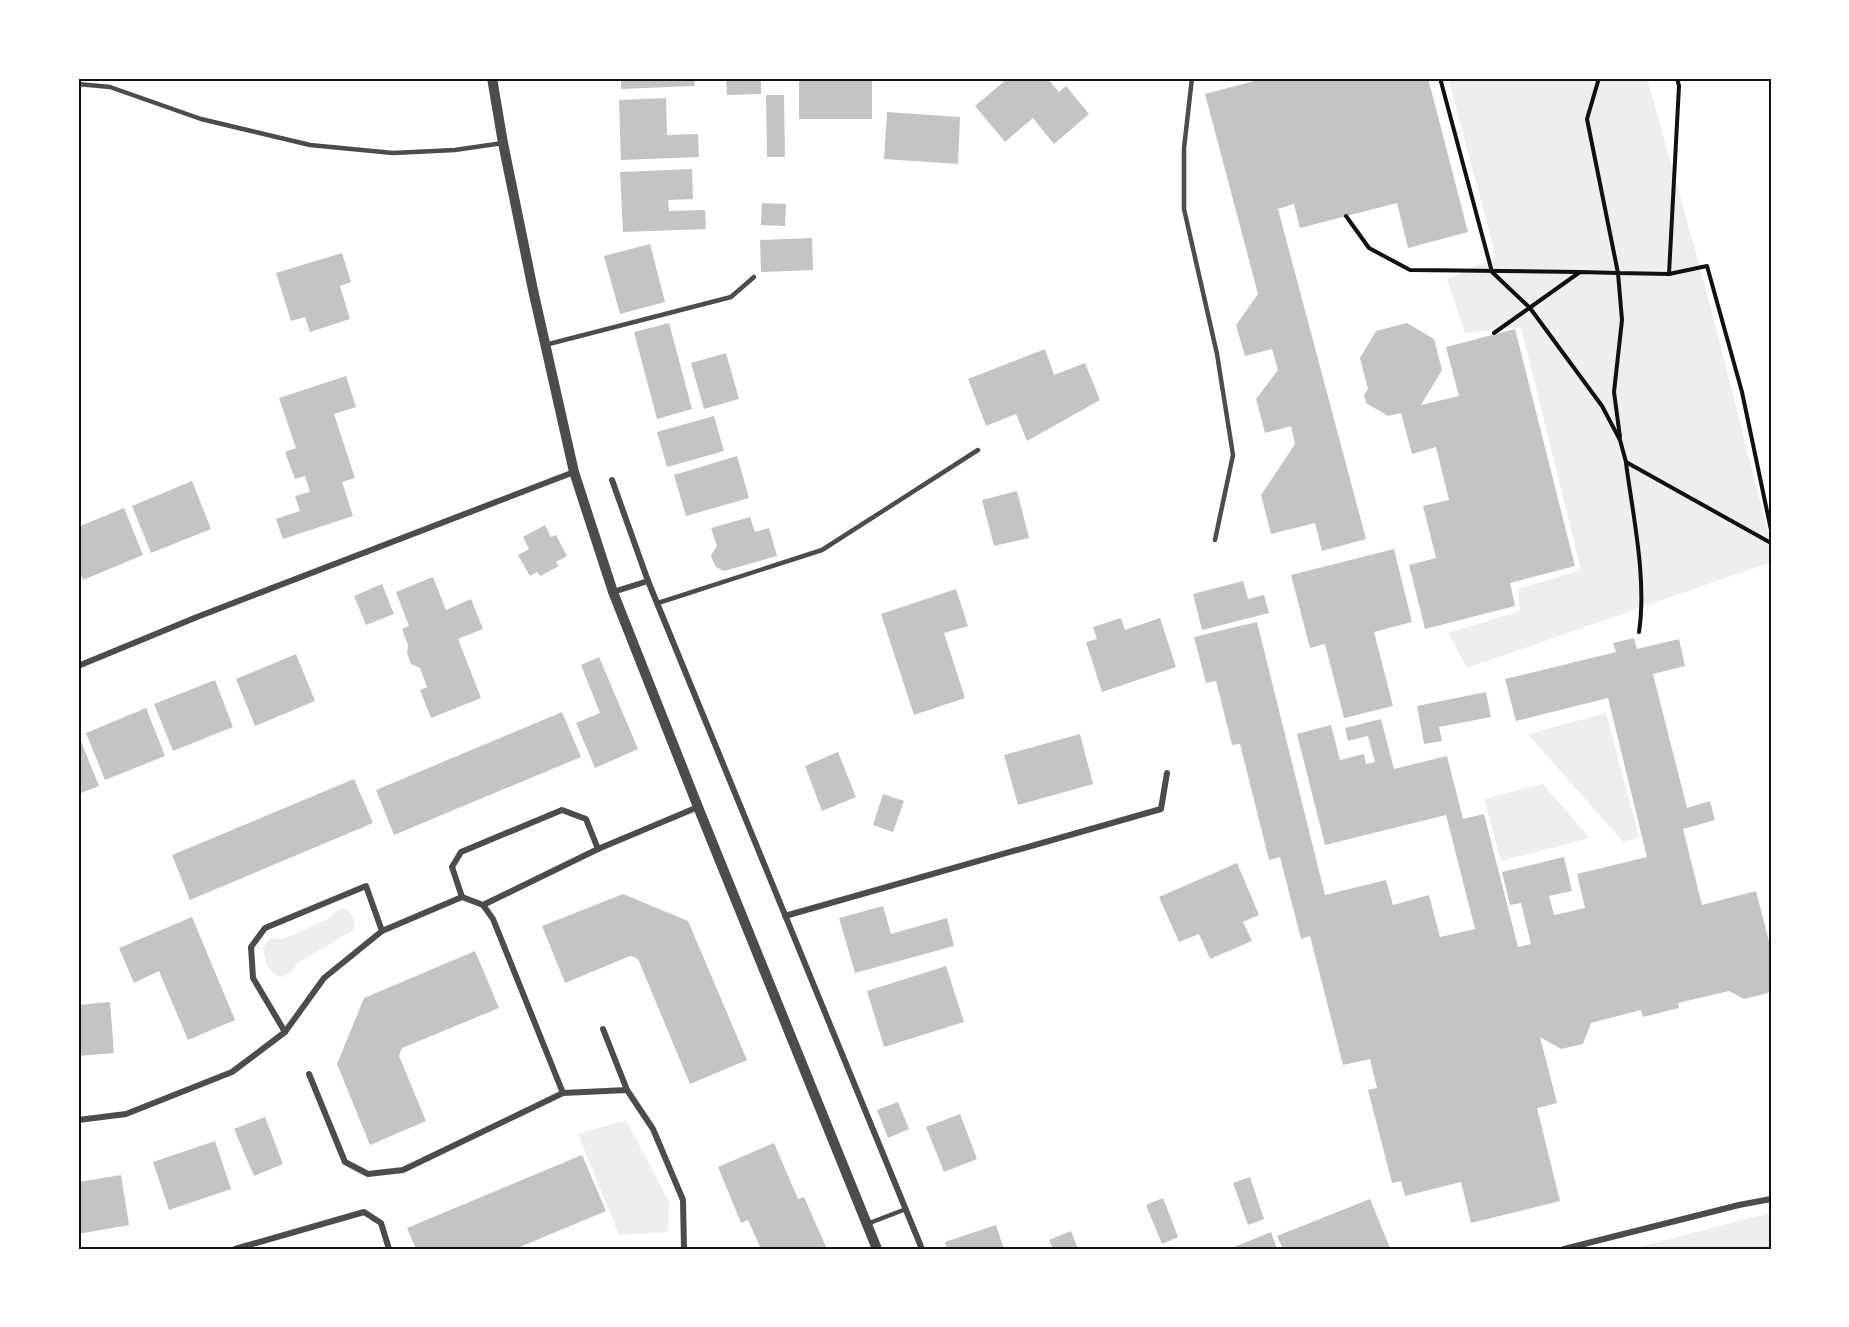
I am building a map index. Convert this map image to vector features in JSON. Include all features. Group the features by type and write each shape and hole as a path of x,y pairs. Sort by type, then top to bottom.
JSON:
{"street":[{"path":"492,78 503,143 545,345 574,472 613,592 877,1249"},
{"path":"78,666 197,616 574,472"},
{"path":"612,480 648,581 922,1249"},
{"path":"613,592 648,581"},
{"path":"785,916 1161,809 1167,773"},
{"path":"483,905 598,849 698,807"},
{"path":"462,897 452,867 460,852 562,810 586,819 598,849"},
{"path":"285,1032 253,978 251,947 264,928 366,886 382,931"},
{"path":"78,1120 126,1114 231,1072 285,1032 324,978 382,931 462,897 483,905 493,919 563,1093"},
{"path":"603,1029 627,1090 652,1129 683,1200 684,1249"},
{"path":"309,1074 345,1162 368,1174 403,1170 563,1093 627,1090"},
{"path":"1564,1249 1771,1199"},
{"path":"235,1249 364,1212 381,1223 389,1249"}],"lane":[{"path":"1192,78 1184,148 1184,209 1217,354 1233,455 1215,540"},
{"path":"78,84 110,87 201,119 310,145 393,153 455,150 503,143"},
{"path":"545,345 731,297 754,277"},
{"path":"658,603 822,550 978,450"},
{"path":"867,1224 906,1209"}],"path":[{"path":"1440,78 1492,272 1530,308 1602,406 1620,440"},
{"path":"1599,78 1587,119 1618,273 1622,320 1614,392 1636,536 1642,609 1639,632"},
{"path":"1669,273 1679,86 1677,78"},
{"path":"1346,216 1368,248 1410,270 1669,273 1707,266 1742,392 1771,530"},
{"path":"1494,333 1580,272"},
{"path":"1626,462 1771,543"}],"shaded area":[{"path":"1448,78 1647,78 1706,289 1771,544 1771,562 1467,668 1448,633 1520,611 1518,589 1581,570 1521,327 1465,333 1447,279 1496,257"},
{"path":"1606,713 1639,837 1623,842 1528,734"},
{"path":"1543,784 1590,838 1501,861 1484,799"},
{"path":"346,908 353,916 355,929 298,963 291,972 282,977 270,969 263,948 270,938 283,939 326,920 338,910"},
{"path":"626,1120 669,1202 668,1232 619,1235 578,1134"},
{"path":"1771,1213 1771,1249 1631,1249 1762,1215"}],"building":[{"path":"621,78 694,78 695,86 621,89"},
{"path":"726,78 761,78 761,94 727,95"},
{"path":"799,78 872,78 872,119 799,119"},
{"path":"1008,78 1047,78 1059,92 1066,86 1089,114 1054,144 1033,118 1005,142 975,106"},
{"path":"1266,78 1428,78 1468,232 1408,248 1397,203 1300,228 1294,204 1278,209 1366,539 1322,551 1315,523 1271,534 1261,495 1295,444 1291,426 1265,433 1256,399 1278,370 1272,349 1245,356 1236,325 1258,294 1205,94"},
{"path":"766,95 784,95 785,157 767,157"},
{"path":"666,98 667,135 698,134 699,157 621,160 619,100"},
{"path":"887,112 960,117 958,164 884,159"},
{"path":"692,169 693,199 668,200 669,211 705,210 706,229 623,232 620,172"},
{"path":"762,203 786,204 785,226 761,225"},
{"path":"812,238 813,270 761,272 760,240"},
{"path":"650,244 665,302 620,314 604,256"},
{"path":"342,253 351,282 340,286 350,319 310,332 305,317 291,321 276,273"},
{"path":"669,323 692,409 657,419 634,332"},
{"path":"1407,323 1434,339 1442,370 1421,405 1459,396 1446,347 1515,329 1575,566 1510,583 1515,606 1425,629 1409,565 1436,558 1423,506 1449,500 1436,447 1412,454 1401,413 1388,416 1366,403 1364,395 1368,389 1360,358 1376,331"},
{"path":"1045,349 1054,375 1085,363 1100,400 1027,441 1016,414 986,426 968,379"},
{"path":"726,353 739,399 704,409 691,363"},
{"path":"346,376 356,407 334,414 355,478 342,482 353,516 283,539 276,519 300,511 295,496 310,492 305,476 295,479 285,452 296,448 279,398"},
{"path":"714,416 724,451 667,467 657,432"},
{"path":"737,456 749,498 686,516 674,475"},
{"path":"192,481 211,529 151,553 132,506"},
{"path":"1017,491 1029,538 994,546 982,500"},
{"path":"124,508 143,555 83,580 78,568 78,527"},
{"path":"750,517 755,532 769,528 777,556 724,571 716,567 711,555 717,546 711,528"},
{"path":"545,525 551,537 556,535 567,556 556,562 559,566 540,576 537,572 530,576 518,555 529,549 523,537"},
{"path":"1394,549 1412,622 1374,632 1393,706 1344,718 1325,644 1310,648 1291,575"},
{"path":"433,577 446,610 471,599 483,629 458,639 481,698 431,718 420,690 427,687 420,668 411,664 407,653 408,645 402,629 409,626 396,592"},
{"path":"1243,581 1248,599 1264,595 1269,613 1202,630 1193,594"},
{"path":"382,584 394,614 366,625 354,596"},
{"path":"956,589 968,626 944,633 965,698 914,715 881,614"},
{"path":"1121,618 1125,630 1160,618 1176,667 1102,692 1086,642 1097,639 1093,627"},
{"path":"1257,622 1325,895 1386,880 1393,905 1429,895 1440,937 1475,929 1446,815 1325,845 1297,734 1331,725 1340,760 1364,754 1366,764 1375,762 1368,736 1348,741 1345,728 1381,719 1394,769 1447,756 1463,819 1484,814 1518,947 1531,944 1521,903 1510,905 1502,872 1564,857 1572,891 1549,896 1554,915 1585,908 1577,874 1647,857 1608,698 1516,721 1505,679 1616,652 1613,643 1634,638 1637,649 1679,639 1685,666 1653,674 1687,808 1710,801 1715,820 1683,829 1702,905 1756,891 1769,941 1771,940 1771,987 1768,993 1744,999 1729,991 1678,1003 1679,1008 1643,1017 1641,1010 1591,1023 1583,1044 1561,1049 1540,1037 1557,1103 1537,1108 1560,1201 1471,1223 1461,1182 1405,1196 1401,1181 1392,1183 1368,1090 1377,1088 1370,1059 1343,1065 1310,936 1301,939 1280,857 1269,860 1240,744 1232,745 1216,681 1206,683 1194,637"},
{"path":"296,654 315,701 255,726 236,679"},
{"path":"599,657 638,749 595,768 576,723 600,713 581,665"},
{"path":"215,680 233,727 173,751 154,704"},
{"path":"1486,692 1491,717 1439,727 1442,741 1424,744 1417,706"},
{"path":"146,708 165,756 105,780 86,733"},
{"path":"562,712 581,757 394,835 376,790"},
{"path":"1080,734 1093,784 1018,805 1004,755"},
{"path":"80,739 99,786 78,794 78,740"},
{"path":"838,752 856,797 822,811 805,766"},
{"path":"354,779 373,823 190,900 172,855"},
{"path":"883,794 904,801 893,832 873,825"},
{"path":"1237,863 1259,915 1243,922 1252,941 1210,959 1199,934 1179,942 1159,897"},
{"path":"623,894 688,921 747,1060 690,1084 638,959 630,956 565,983 542,926"},
{"path":"883,906 891,934 947,918 954,946 855,973 839,918"},
{"path":"192,917 235,1020 188,1040 159,971 134,983 119,948"},
{"path":"475,951 499,1008 402,1048 399,1056 426,1121 370,1145 337,1064 364,998"},
{"path":"946,966 964,1022 884,1047 867,991"},
{"path":"110,1002 114,1053 78,1056 78,1005"},
{"path":"898,1102 909,1129 888,1138 877,1110"},
{"path":"960,1114 977,1159 944,1172 926,1127"},
{"path":"265,1117 283,1164 254,1176 234,1129"},
{"path":"215,1141 231,1189 169,1210 153,1162"},
{"path":"774,1143 798,1199 804,1197 827,1249 761,1249 748,1220 741,1223 718,1167"},
{"path":"582,1155 606,1211 515,1249 416,1249 407,1228"},
{"path":"121,1175 129,1225 78,1234 78,1182"},
{"path":"1250,1177 1264,1219 1248,1225 1233,1183"},
{"path":"1163,1198 1178,1237 1162,1244 1146,1205"},
{"path":"1370,1199 1390,1248 1283,1249 1277,1236"},
{"path":"996,1225 1004,1249 947,1249 945,1242"},
{"path":"1071,1231 1078,1249 1053,1249 1049,1240"},
{"path":"1271,1232 1277,1249 1229,1249"}]}
